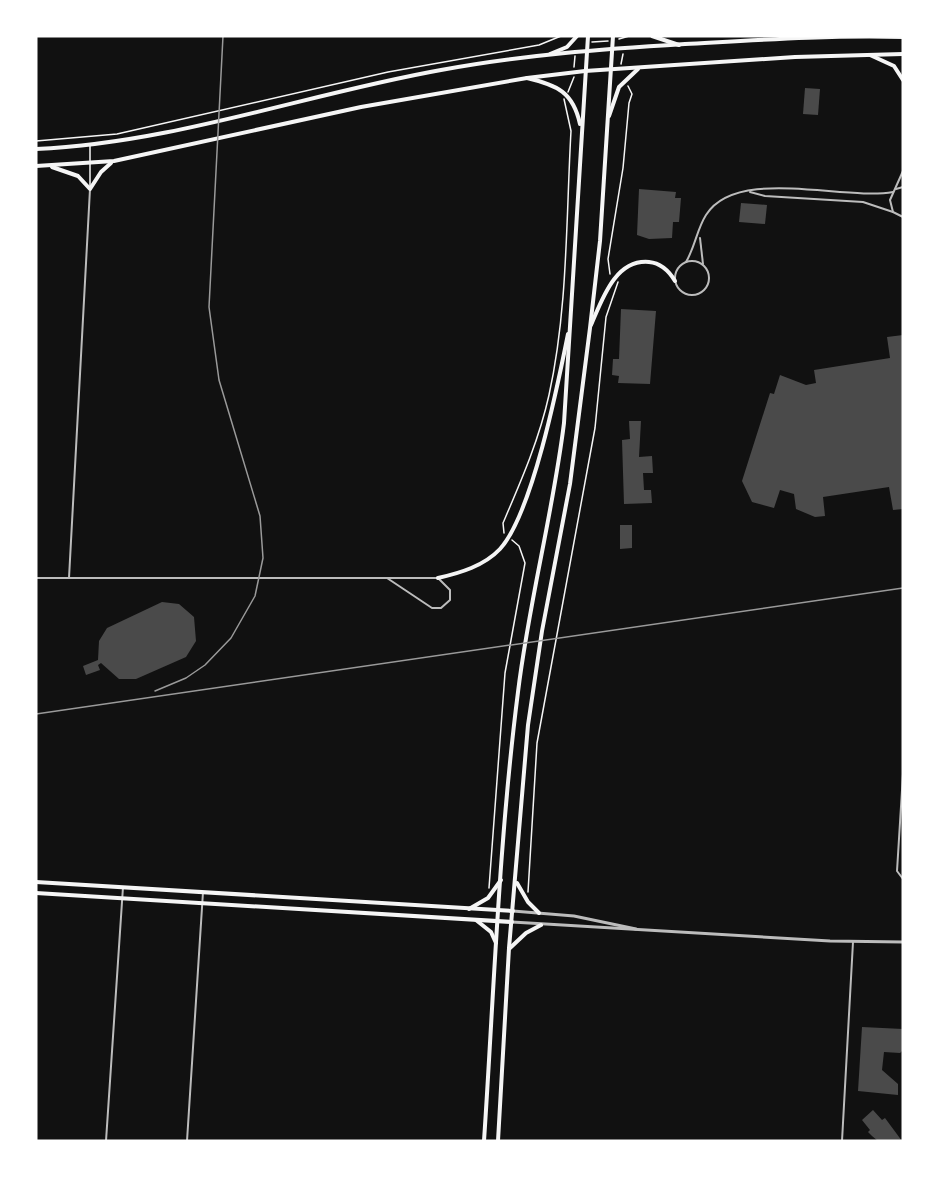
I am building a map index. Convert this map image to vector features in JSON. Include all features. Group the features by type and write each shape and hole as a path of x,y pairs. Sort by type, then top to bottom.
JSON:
{"main road":[{"path":"550,54 567,47 577,36"},
{"path":"484,1141 502,879 518,692 557,478 571,316 588,36"},
{"path":"652,36 679,45"},
{"path":"36,148 90,146 205,124 441,70 550,54 679,45 871,36 903,37"},
{"path":"498,1141 509,948 517,882 532,690 570,484 590,328 601,231 612,38"},
{"path":"866,54 894,66 903,80"},
{"path":"36,166 114,161 361,107 527,78 611,69 866,54 903,54"},
{"path":"607,123 619,87 638,69"},
{"path":"527,78 549,83 567,94 578,112 582,130"},
{"path":"48,166 78,176 90,189 105,166 114,161"},
{"path":"590,328 614,279 628,266 640,262 653,262 664,268 675,281"},
{"path":"438,578 463,572 487,560 509,537 527,494 560,372 571,316"},
{"path":"469,909 488,898 502,879"},
{"path":"36,882 513,911"},
{"path":"517,882 528,902 539,914"},
{"path":"36,893 512,922"},
{"path":"476,920 491,932 497,947"},
{"path":"509,948 526,933 541,925"}],"street":[{"path":"69,578 90,189 90,146"},
{"path":"893,212 890,200 903,171"},
{"path":"699,235 703,264 709,278 701,293 684,293 675,281 678,269 686,262 706,215 717,202 747,191 765,188 878,195 903,187"},
{"path":"747,191 765,196 863,202 903,217"},
{"path":"686,262 703,264"},
{"path":"36,578 69,578 387,578 438,578 448,587 451,595 445,606 437,609 427,605 387,578"},
{"path":"903,774 897,871 903,879"},
{"path":"106,1141 120,898 123,887"},
{"path":"187,1141 203,892"},
{"path":"513,911 573,916 649,931"},
{"path":"512,922 853,942 903,942"},
{"path":"842,1141 853,942"},
{"path":"36,959 36,988"}],"path":[{"path":"36,141 125,133 388,72 539,45 561,36"},
{"path":"587,43 629,36"},
{"path":"528,902 531,899 527,888 537,743 580,515 600,394 606,317 618,283 608,270 608,259 623,168 628,103 632,94 627,85"}],"building":[{"path":"805,88 820,89 818,115 803,114"},
{"path":"639,189 676,192 675,198 681,198 679,222 673,222 672,238 649,239 637,235"},
{"path":"741,203 767,205 765,224 739,222"},
{"path":"621,309 656,311 650,384 618,383 619,376 612,375 613,359 619,359"},
{"path":"903,335 903,509 893,510 889,487 823,497 825,516 815,517 796,509 794,494 780,490 774,508 752,502 742,481 770,393 774,394 780,375 806,385 816,383 814,370 890,358 887,337"},
{"path":"629,421 641,421 639,457 652,456 653,473 643,473 644,490 651,490 652,503 624,504 622,440 630,439"},
{"path":"620,525 632,525 632,548 620,549"},
{"path":"162,602 179,604 194,617 196,641 186,657 136,679 119,679 101,663 98,665 100,670 86,675 83,666 98,660 99,641 107,628"},
{"path":"862,1027 903,1029 903,1050 900,1053 884,1052 882,1070 898,1084 898,1095 858,1091"},
{"path":"873,1110 882,1120 885,1118 902,1141 878,1141 868,1132 870,1130 862,1120"}],"railway":[{"path":"155,691 186,678 205,665 231,638 255,596 263,558 260,516 219,380 209,307 223,36"},
{"path":"36,714 903,588"}]}
